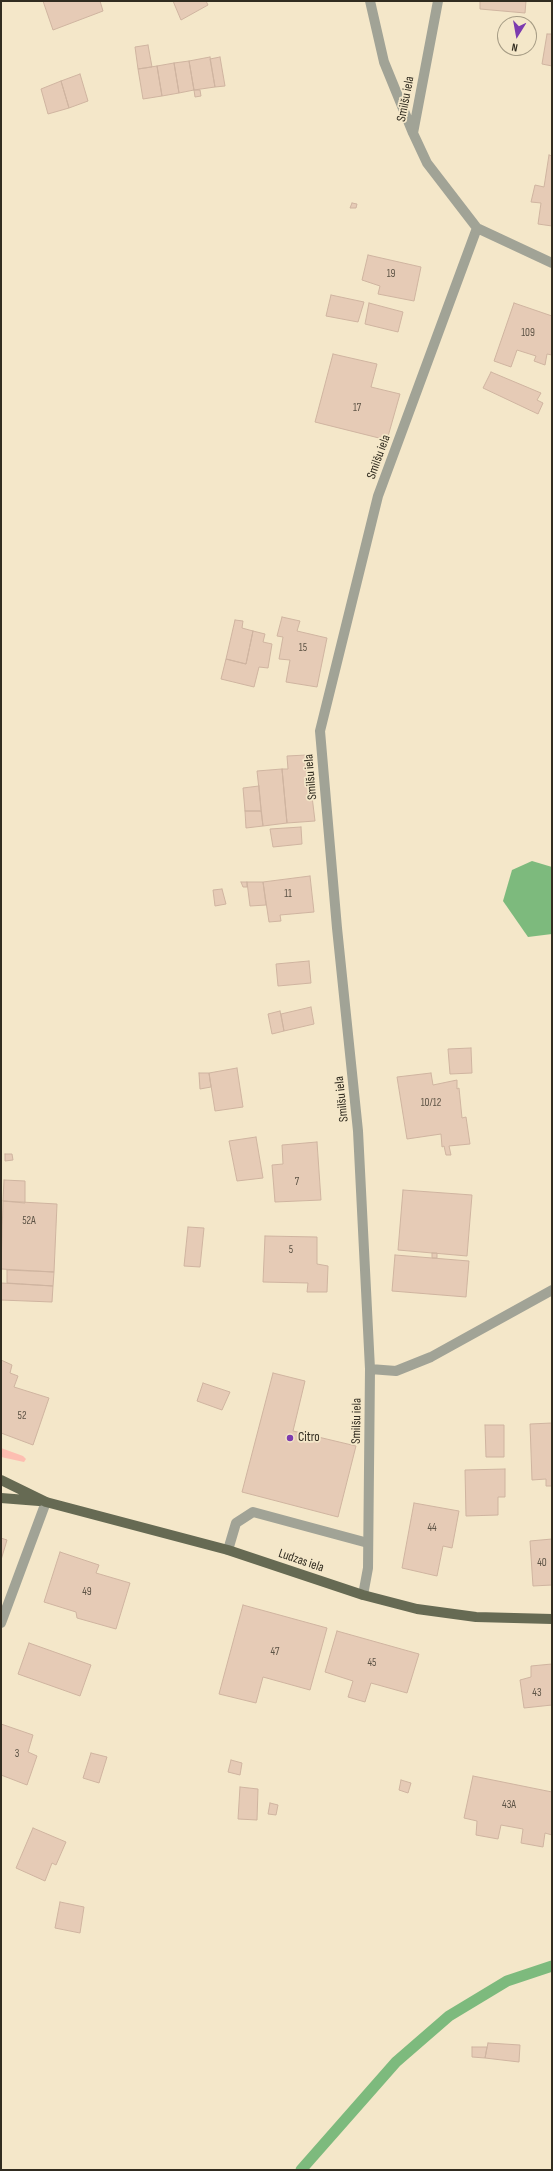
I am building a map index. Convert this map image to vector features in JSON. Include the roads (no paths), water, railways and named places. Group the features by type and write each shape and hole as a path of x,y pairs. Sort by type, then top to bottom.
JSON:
{"main road":[{"name":"Ludzas iela","path":"1,1480 46,1502"},
{"name":"Ludzas iela","path":"1,1498 46,1502 228,1550 363,1595 417,1609 476,1617 552,1619"}],"street":[{"path":"370,1 384,62 413,133"},
{"name":"Smilšu iela","path":"363,1595 368,1568 370,1369 358,1131 337,928 320,731 378,496 477,228 427,162 413,133 438,1"},
{"path":"477,228 552,263"},
{"path":"370,1369 396,1371 431,1357 552,1290"},
{"path":"1,1623 46,1502"},
{"path":"228,1550 236,1523 253,1512 368,1543"}],"waterway":[{"path":"301,2170 396,2062 449,2016 507,1981 552,1966"}],"place":[{"name":"Citro","path":"290,1438"}]}
